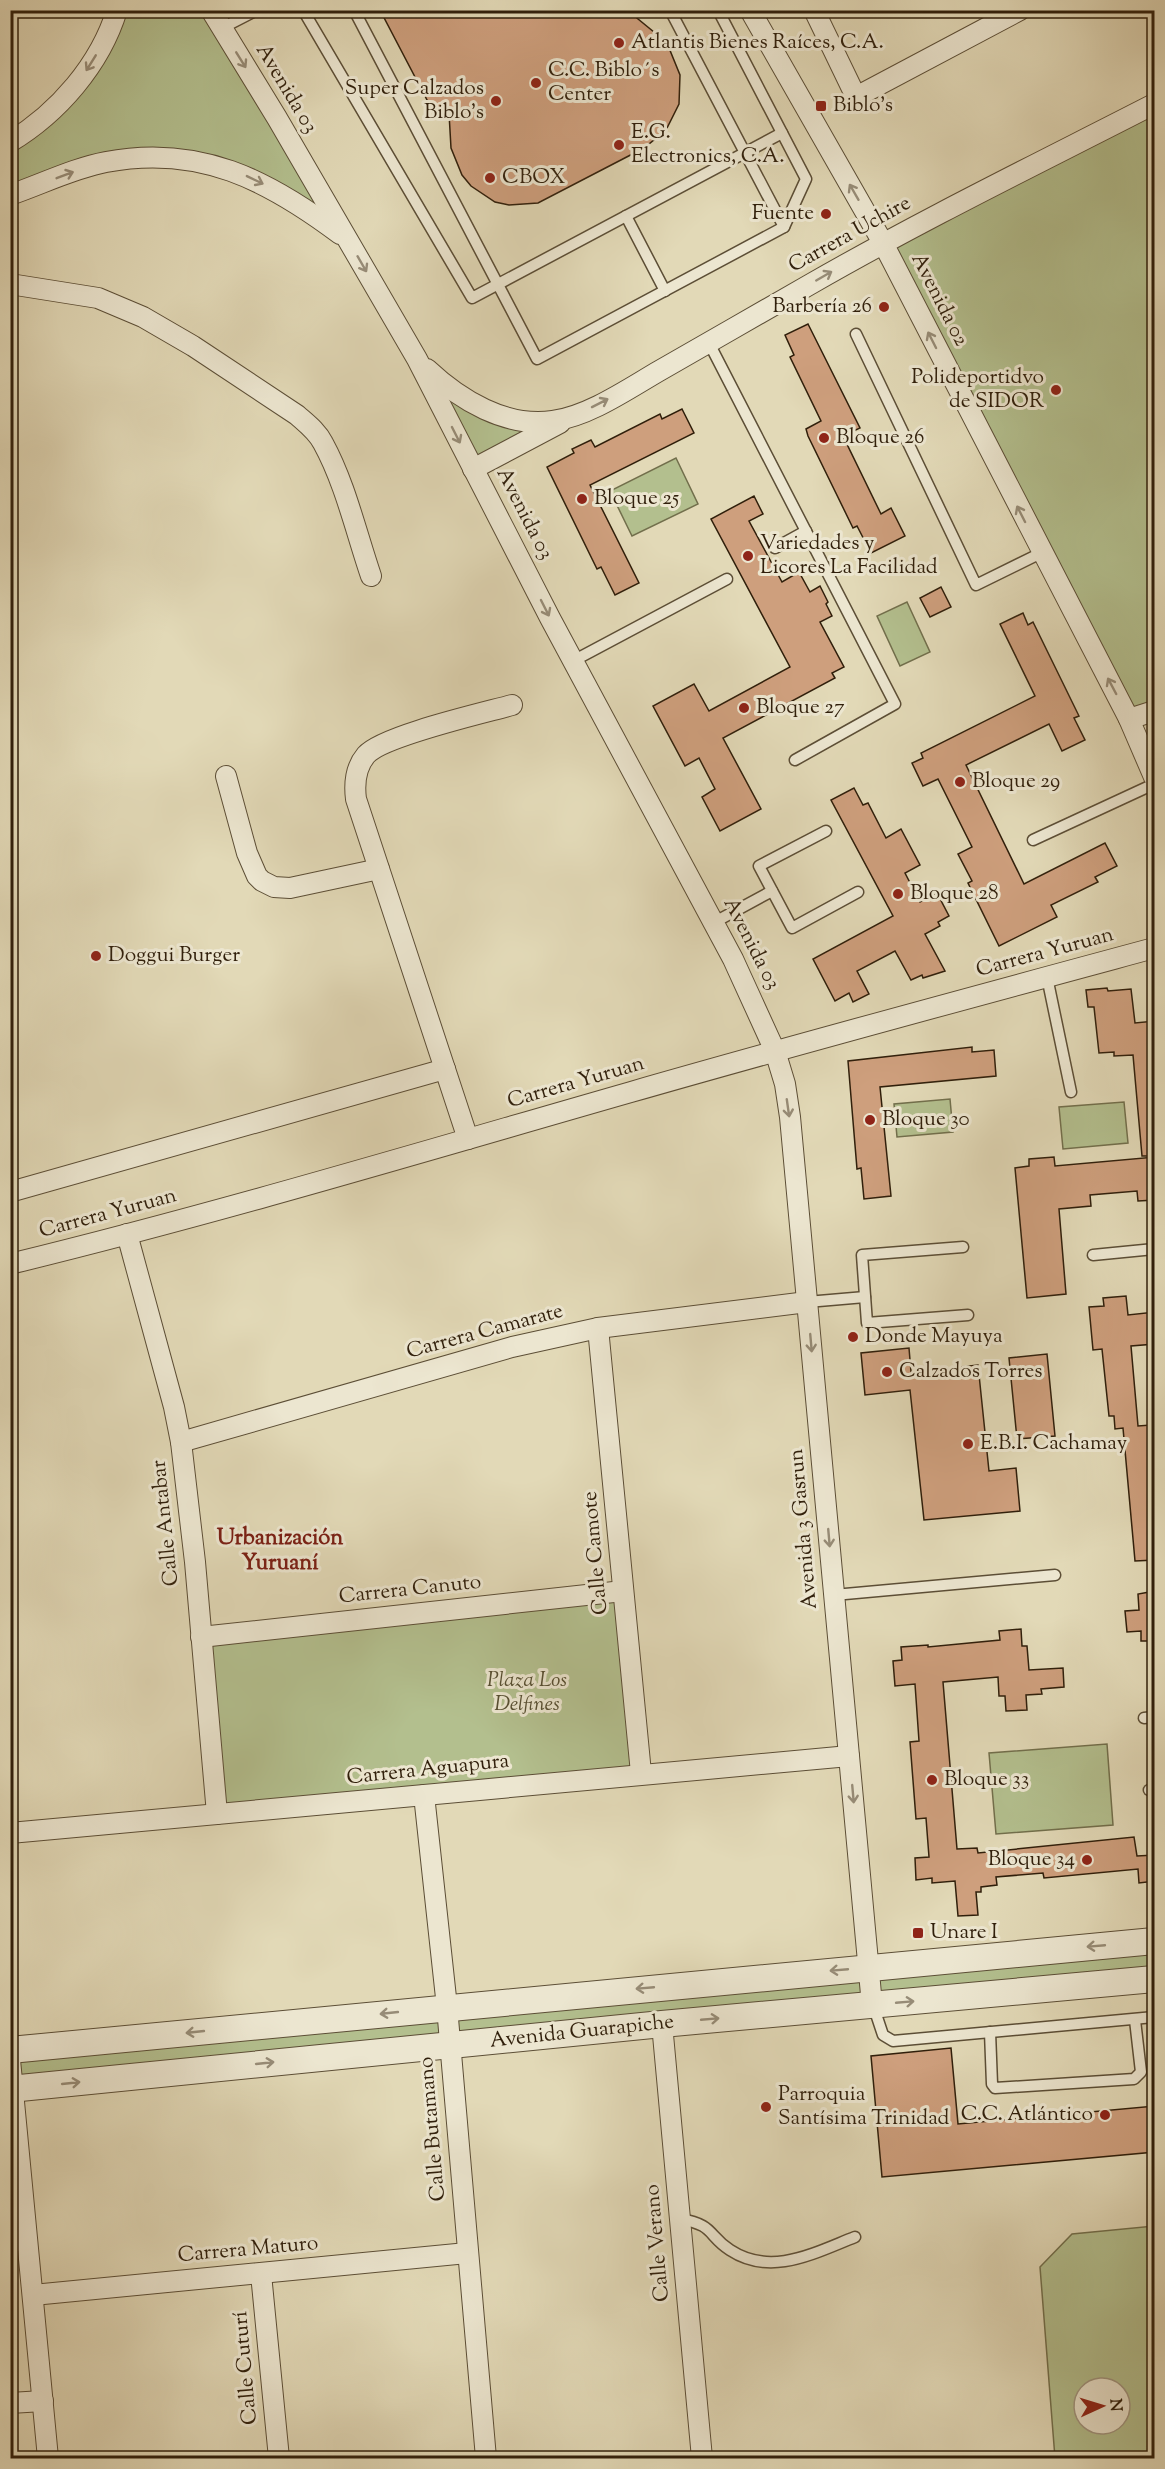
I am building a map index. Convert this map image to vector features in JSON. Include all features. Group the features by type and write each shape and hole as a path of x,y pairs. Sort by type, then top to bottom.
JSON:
{"street":[{"path":"10,142 48,115 68,94 90,66 117,10"},
{"name":"Avenida 03","path":"211,10 278,118 417,359 573,661 752,998 775,1051"},
{"name":"Avenida 02","path":"750,10 883,243 1041,553 1129,719 1155,777"},
{"path":"814,10 856,97 1020,10"},
{"name":"Carrera Uchire","path":"473,469 627,390 883,243 1155,104"},
{"path":"10,195 106,162 189,160 248,176 307,209 347,240"},
{"path":"10,284 98,298 143,317 194,346 310,426 322,441 371,576"},
{"name":"Carrera Uchire","path":"417,359 450,390 473,405 502,416 552,422 573,416"},
{"path":"468,1139 354,788 358,767 368,752 391,741 512,705"},
{"path":"1129,719 1155,711"},
{"path":"226,776 247,853 261,881 274,888 290,888 379,869"},
{"name":"Carrera Yuruan","path":"10,1264 126,1234 775,1051 1155,948"},
{"name":"Avenida 3 Gasrun","path":"775,1051 785,1084 790,1117 873,2005"},
{"path":"10,1192 445,1069"},
{"name":"Calle Antabar","path":"126,1234 182,1442 217,1814"},
{"name":"Carrera Camarate","path":"182,1442 512,1347 598,1328 807,1302"},
{"name":"Calle Camote","path":"598,1328 641,1773"},
{"name":"Carrera Canuto","path":"201,1637 623,1591"},
{"name":"Carrera Aguapura","path":"10,1833 641,1773 849,1756"},
{"name":"Calle Butamano","path":"424,1795 447,2007 486,2458"},
{"name":"Avenida Guarapiche","path":"10,2050 1155,1941"},
{"name":"Avenida Guarapiche","path":"12,2089 450,2044 1155,1979"},
{"name":"Calle Verano","path":"662,2024 702,2458"},
{"path":"10,2060 19,2246 33,2295 48,2458"},
{"name":"Carrera Maturo","path":"33,2295 467,2253"},
{"name":"Calle Cuturí","path":"261,2274 279,2458"},
{"path":"10,2403 43,2401"}],"lane":[{"path":"222,28 257,10"},
{"path":"303,10 472,298 782,133"},
{"path":"354,10 537,359 784,227 806,179 718,10"},
{"path":"670,10 784,227"},
{"path":"626,216 665,291"},
{"path":"856,334 976,585 1041,553"},
{"path":"709,342 896,704 795,760"},
{"path":"775,548 806,531"},
{"path":"573,661 727,579"},
{"path":"1033,840 1155,784"},
{"path":"826,831 759,866 772,891 792,928 858,892"},
{"path":"713,923 772,891"},
{"path":"1047,977 1071,1092"},
{"path":"963,1247 862,1254 865,1297 867,1323 968,1315"},
{"path":"1093,1255 1155,1249"},
{"path":"807,1302 865,1297"},
{"path":"834,1595 1055,1575"},
{"path":"873,2005 883,2035 893,2041 1155,2017"},
{"path":"990,2032 992,2084 995,2088 1134,2079 1141,2072 1134,2020"},
{"path":"680,2219 708,2227 730,2250 761,2263 792,2261 855,2236"}],"green space":[{"path":"117,11 211,11 347,240 281,193 160,158 11,195 11,142 48,115"},
{"name":"Polideportidvo de SIDOR","path":"1154,105 1154,711 1129,719 882,247"},
{"path":"417,359 450,390 551,421 473,469"},
{"path":"676,458 698,504 632,536 610,491"},
{"path":"907,602 930,652 900,666 877,616"},
{"path":"950,1099 953,1132 897,1137 894,1104"},
{"path":"1124,1102 1128,1143 1063,1149 1059,1107"},
{"name":"Plaza Los Delfines","path":"623,1591 641,1773 217,1814 201,1637"},
{"path":"1107,1744 1113,1825 996,1834 989,1753"},
{"path":"1154,1941 1154,1979 11,2089 11,2050"},
{"path":"1154,2226 1154,2458 1055,2458 1040,2267 1072,2234"}],"building":[{"path":"380,10 627,10 660,37 669,48 680,75 679,104 666,130 644,148 538,203 509,205 495,202 471,186 462,175 451,148 449,113 437,119"},
{"name":"Bloque 26","path":"808,324 860,428 843,436 881,514 891,508 905,536 871,553 857,526 853,528 806,429 821,421 790,357 794,355 785,335"},
{"name":"Bloque 25","path":"682,409 694,433 590,485 639,583 615,595 601,567 597,569 547,467 574,453 572,449 591,440 595,447 660,414 662,419"},
{"name":"Bloque 27","path":"754,496 763,514 749,521 782,582 799,572 810,592 820,586 832,616 820,622 844,667 832,673 835,678 723,738 761,809 720,831 702,797 715,789 699,758 685,766 653,706 694,684 709,711 790,667 711,519"},
{"path":"941,587 951,607 930,617 920,598"},
{"name":"Bloque 29","path":"1023,613 1028,625 1033,622 1079,716 1074,718 1085,740 1062,751 1049,724 966,765 1024,884 1105,843 1117,866 1095,877 1098,882 1051,905 1057,917 999,946 968,883 972,881 958,854 972,847 938,779 923,786 912,763 923,758 921,753 1035,696 1000,624"},
{"name":"Bloque 28","path":"854,788 863,805 868,803 886,838 901,829 920,865 905,873 920,902 937,893 949,916 938,922 940,926 925,934 945,971 923,978 922,975 911,980 895,951 857,971 869,994 853,1002 849,993 835,1001 813,959 893,916 831,800"},
{"path":"1107,988 1108,991 1131,989 1135,1023 1155,1021 1155,1156 1142,1156 1133,1055 1114,1056 1114,1052 1099,1053 1094,1007 1088,1007 1086,990"},
{"name":"Bloque 30","path":"972,1047 972,1052 994,1050 996,1076 880,1087 891,1196 864,1199 861,1168 857,1169 848,1061"},
{"path":"1054,1157 1055,1166 1155,1157 1155,1200 1138,1201 1137,1191 1090,1195 1091,1206 1059,1209 1066,1294 1027,1298 1015,1168 1029,1166 1029,1159"},
{"path":"1126,1296 1128,1315 1155,1312 1155,1344 1131,1346 1138,1426 1151,1425 1155,1460 1155,1560 1135,1561 1123,1428 1115,1429 1114,1416 1109,1416 1102,1349 1093,1350 1089,1307 1104,1306 1103,1298"},
{"path":"909,1348 911,1372 978,1365 989,1471 1016,1468 1020,1511 924,1520 910,1390 865,1395 861,1353"},
{"path":"1047,1354 1055,1436 1017,1439 1009,1358"},
{"path":"1155,1591 1155,1641 1141,1641 1141,1631 1127,1632 1125,1611 1139,1610 1138,1594"},
{"name":"Bloque 33","path":"1021,1629 1022,1646 1027,1646 1029,1670 1063,1668 1064,1687 1041,1689 1042,1694 1026,1695 1027,1710 1006,1711 1005,1696 999,1696 998,1677 943,1682 957,1849 977,1848 978,1853 1134,1837 1137,1856 1155,1855 1155,1881 1139,1883 1138,1869 1044,1878 1043,1873 996,1877 997,1885 981,1887 981,1892 976,1892 978,1915 958,1916 955,1881 932,1883 932,1878 916,1880 915,1858 929,1857 926,1818 916,1819 910,1742 919,1741 915,1684 895,1686 893,1661 902,1660 901,1647 928,1645 928,1647 1000,1640 999,1631"},
{"name":"C.C. Atlántico","path":"951,2048 958,2124 1155,2106 1155,2152 882,2177 871,2056"}],"place":[{"name":"Atlantis Bienes Raíces, C.A.","path":"619,43"},
{"name":"C.C. Biblo´s Center","path":"536,83"},
{"name":"Super Calzados Biblo's","path":"496,101"},
{"name":"Biblo's","path":"821,106"},
{"name":"E.G. Electronics, C.A.","path":"619,145"},
{"name":"CBOX","path":"490,178"},
{"name":"Fuente","path":"826,214"},
{"name":"Barbería 26","path":"884,307"},
{"name":"Polideportidvo de SIDOR","path":"1056,390"},
{"name":"Bloque 26","path":"824,438"},
{"name":"Bloque 25","path":"582,499"},
{"name":"Variedades y Licores La Facilidad","path":"748,556"},
{"name":"Bloque 27","path":"744,708"},
{"name":"Bloque 29","path":"960,782"},
{"name":"Bloque 28","path":"898,894"},
{"name":"Doggui Burger","path":"96,956"},
{"name":"Bloque 30","path":"870,1120"},
{"name":"Donde Mayuya","path":"853,1337"},
{"name":"Calzados Torres","path":"887,1372"},
{"name":"E.B.I. Cachamay","path":"968,1444"},
{"name":"Bloque 33","path":"932,1780"},
{"name":"Bloque 34","path":"1087,1860"},
{"name":"Unare I","path":"918,1933"},
{"name":"Parroquia Santísima Trinidad","path":"766,2107"},
{"name":"C.C. Atlántico","path":"1105,2115"}],"district":[{"name":"Urbanización Yuruaní","path":"280,1552"}]}
